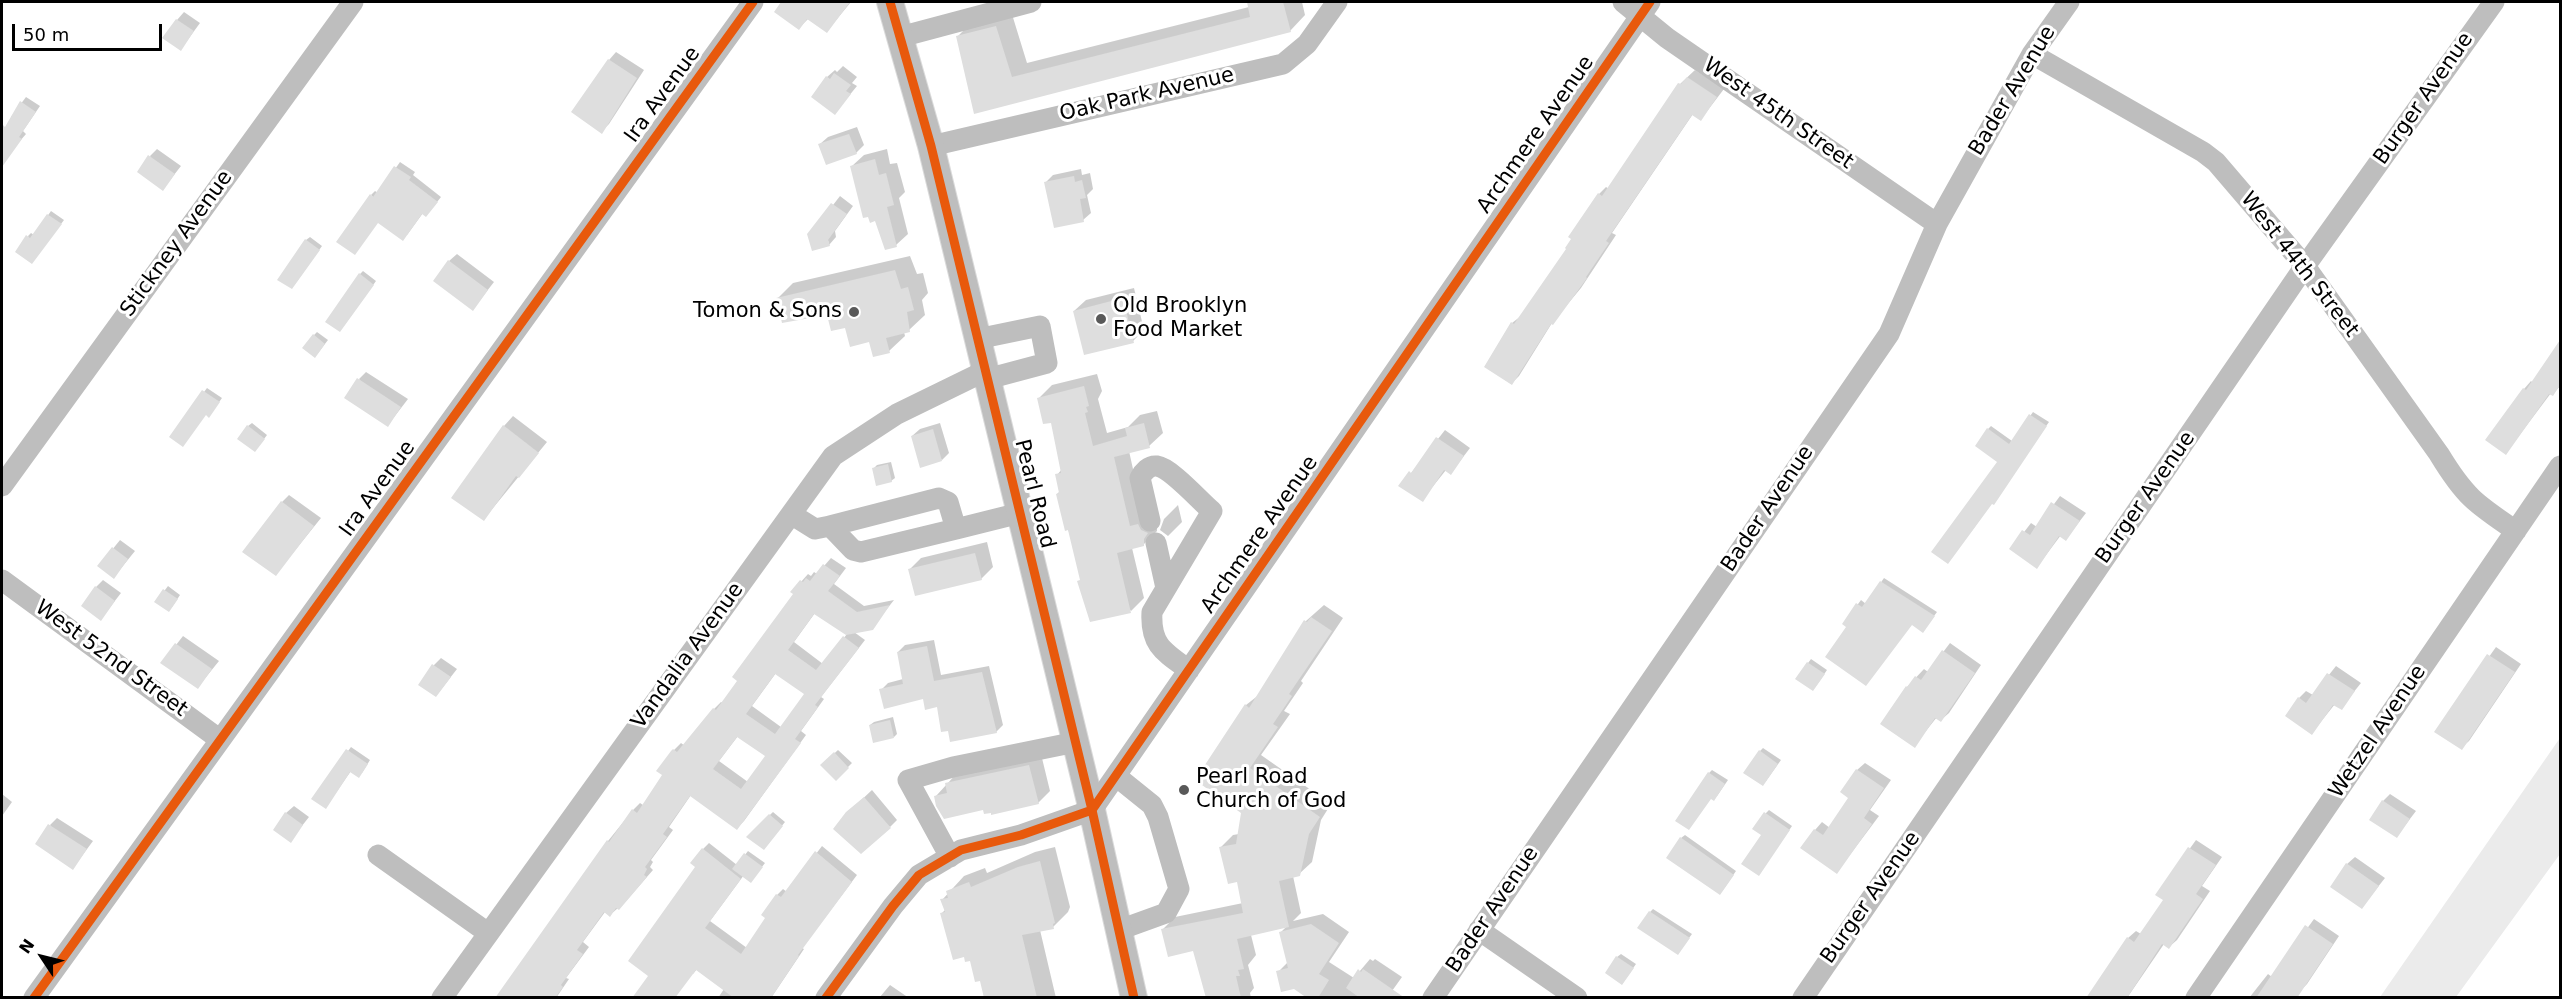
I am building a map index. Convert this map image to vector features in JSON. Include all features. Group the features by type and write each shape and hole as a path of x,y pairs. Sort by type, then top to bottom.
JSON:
{"main road":[{"name":"Pearl Road","path":"890,2 931,146 1076,742 1134,998"}],"street":[{"name":"Stickney Avenue","path":"2,486 353,2"},
{"name":"Ira Avenue","path":"34,998 753,2"},
{"path":"900,37 1031,2"},
{"name":"Oak Park Avenue","path":"931,146 1283,64 1307,44 1337,2"},
{"name":"West 45th Street","path":"1623,2 1646,8 1667,38 1937,224"},
{"name":"Bader Avenue","path":"1433,998 1888,334 1937,224 2032,54 2069,2"},
{"name":"Burger Avenue","path":"1803,998 2305,266 2494,2"},
{"name":"Archmere Avenue","path":"1092,810 1646,8"},
{"name":"West 44th Street","path":"2032,54 2203,152 2216,162 2305,266 2439,454 2457,485 2484,511 2516,531"},
{"name":"Vandalia Avenue","path":"442,998 833,456 897,414 986,375 1047,363 1040,326 977,339"},
{"path":"1150,521 1140,478 1149,467 1155,465 1166,470 1212,511 1152,612 1151,628 1161,649 1189,670"},
{"name":"Wetzel Avenue","path":"2196,998 2560,466"},
{"path":"791,514 815,529 939,498 948,502 956,529"},
{"path":"830,526 853,550 861,552 1020,513"},
{"path":"1156,543 1166,588"},
{"name":"West 52nd Street","path":"2,580 219,739"},
{"path":"950,857 908,780 953,767 1076,742"},
{"path":"1116,776 1152,805 1158,817 1179,889 1166,913 1119,930"},
{"path":"826,998 893,906 919,875 961,850 1021,835 1092,810"},
{"path":"378,855 488,933"},
{"path":"1479,930 1577,998"}],"shaded area":[{"path":"2560,738 2560,854 2456,997 2380,997"}],"building":[{"path":"781,2 850,2 827,33 807,19 799,30 774,12"},
{"path":"1247,2 1283,2 1291,32 974,114 956,36 996,26 1012,77 1250,17"},
{"path":"176,19 194,31 181,51 162,38"},
{"path":"608,59 637,78 602,134 571,112"},
{"path":"834,73 851,85 846,91 851,94 835,115 811,97 826,76 830,79"},
{"path":"1687,77 1717,97 1701,121 1692,115 1606,241 1609,243 1587,278 1553,325 1551,324 1512,385 1484,367 1511,322 1514,324 1566,249 1571,239 1568,237 1598,193 1602,196 1678,83 1681,84"},
{"path":"20,101 36,112 19,137 22,139 2,167 2,124 5,127"},
{"path":"849,134 857,154 826,165 818,144"},
{"path":"148,155 175,174 163,191 137,172"},
{"path":"875,159 879,175 886,173 894,205 887,207 897,247 885,250 875,221 870,223 868,217 863,218 850,166"},
{"path":"394,166 411,177 409,180 438,202 426,217 422,214 403,241 378,223 355,255 336,242 370,194 373,197"},
{"path":"1074,176 1075,182 1082,180 1086,198 1080,199 1084,222 1054,228 1044,182"},
{"path":"831,203 847,214 828,240 830,246 812,251 807,234"},
{"path":"47,214 62,224 32,264 15,252 26,235 30,238"},
{"path":"305,239 320,250 292,289 277,280"},
{"path":"448,260 488,290 473,311 433,281"},
{"path":"895,270 901,289 908,287 914,310 907,312 910,332 886,338 890,353 873,357 869,342 850,347 845,328 831,331 827,315 782,323 776,298"},
{"path":"359,273 374,285 340,332 325,322"},
{"name":"Old Brooklyn Food Market","path":"1123,298 1134,343 1084,355 1073,311"},
{"path":"313,334 325,344 315,358 302,348"},
{"path":"2560,340 2560,385 2553,396 2549,394 2506,455 2485,440 2523,388 2526,390"},
{"path":"357,378 401,407 388,427 344,398"},
{"path":"1084,386 1089,406 1086,407 1088,412 1085,413 1093,446 1127,436 1125,428 1144,423 1150,448 1114,457 1130,526 1138,524 1141,530 1148,533 1144,539 1144,546 1117,553 1131,613 1090,622 1077,581 1080,580 1068,530 1065,531 1056,494 1059,493 1055,474 1061,473 1051,423 1043,424 1037,398"},
{"path":"202,390 220,402 209,418 206,415 183,447 169,437"},
{"path":"2029,414 2047,426 1994,505 1992,504 1948,564 1931,552 1997,462 1975,446 1987,428 2009,444"},
{"path":"247,425 265,439 255,452 237,439"},
{"path":"503,425 539,453 519,478 516,476 484,521 451,498"},
{"path":"933,429 942,461 920,468 911,436"},
{"path":"1436,437 1464,456 1451,475 1444,470 1423,502 1398,486 1409,471 1411,473"},
{"path":"888,464 892,482 876,486 872,468"},
{"path":"281,501 314,526 276,576 242,552"},
{"path":"2051,502 2080,521 2066,541 2059,536 2037,569 2009,549 2022,530 2030,535"},
{"path":"112,547 128,559 114,579 97,566"},
{"path":"975,553 982,580 915,596 908,569"},
{"path":"823,564 840,576 828,591 857,612 890,605 873,630 846,635 814,614 788,650 816,670 843,636 859,648 815,705 818,707 795,739 801,743 737,830 690,796 663,834 667,837 645,867 647,869 644,875 647,877 619,910 616,908 610,917 604,912 577,950 583,954 561,985 563,987 555,998 495,998 607,840 609,842 632,809 637,813 662,775 656,771 671,751 673,749 677,752 713,708 716,710 737,681 732,677 793,594 790,592 800,580 803,582 806,578 810,581","holes":["775,674 804,694 775,734 746,714","737,737 765,756 741,789 713,769"]},
{"path":"1880,581 1935,616 1923,633 1912,625 1866,686 1825,657 1846,627 1842,624 1856,603 1862,607"},
{"path":"95,586 115,601 101,621 81,606"},
{"path":"163,589 178,599 169,612 154,602"},
{"path":"1311,617 1332,631 1289,694 1292,696 1273,724 1278,727 1250,768 1320,817 1309,834 1300,876 1279,881 1289,927 1237,939 1244,969 1238,970 1240,976 1236,976 1241,998 1206,998 1193,951 1168,957 1161,929 1243,913 1237,882 1228,884 1219,847 1236,844 1241,813 1195,780 1245,704 1249,708 1304,620 1307,622"},
{"path":"175,643 212,669 198,689 160,663"},
{"path":"927,646 934,681 982,672 997,733 950,742 948,731 941,732 937,707 925,710 923,699 884,709 879,689 903,684 897,652"},
{"path":"1942,650 1975,673 1941,722 1935,718 1915,748 1880,724 1906,686 1915,676 1921,680"},
{"path":"2487,654 2515,672 2462,750 2434,732"},
{"path":"1807,662 1825,674 1813,691 1795,679"},
{"path":"432,664 451,677 436,697 418,685"},
{"path":"2327,673 2355,691 2342,710 2333,705 2312,735 2285,716 2298,697 2306,703"},
{"path":"890,720 894,738 873,743 869,725"},
{"path":"346,749 368,764 359,778 350,772 326,809 311,799"},
{"path":"1759,750 1778,764 1763,786 1743,773"},
{"path":"834,752 849,768 836,781 820,765"},
{"path":"1029,765 1039,804 991,815 991,813 984,814 983,810 944,819 936,806 934,796 947,793 945,783"},
{"path":"1856,769 1884,788 1864,818 1872,824 1837,874 1800,848 1814,829 1823,835 1848,798 1840,792"},
{"path":"1708,772 1725,784 1714,801 1711,799 1689,830 1675,821"},
{"path":"864,797 891,828 861,854 833,829 846,812"},
{"path":"2382,800 2410,819 2397,838 2369,820"},
{"path":"285,812 303,825 291,843 273,830"},
{"path":"1764,812 1790,830 1759,876 1741,864 1761,835 1752,829"},
{"path":"769,814 783,826 764,850 746,837"},
{"path":"48,824 87,849 73,870 35,844"},
{"path":"1680,837 1734,875 1720,895 1666,858"},
{"path":"2188,847 2216,865 2196,894 2203,899 2169,949 2162,944 2127,998 2086,998 2127,937 2134,942 2163,900 2155,895"},
{"path":"702,848 741,879 705,928 741,954 765,918 761,915 776,894 781,897 815,851 852,882 798,955 771,998 734,998 696,970 675,998 632,998 648,976 628,961 695,867 690,863"},
{"path":"744,853 763,867 751,883 732,869"},
{"path":"1040,861 1055,923 1053,924 1054,929 1022,935 1037,998 984,998 980,981 975,982 970,961 965,962 964,957 953,960 940,913 945,912 940,899 948,898 946,891 969,882 971,887 1018,867"},
{"path":"2346,863 2379,886 2362,909 2330,887"},
{"path":"1649,911 1690,938 1678,955 1637,928"},
{"path":"1311,924 1339,943 1319,974 1329,980 1318,998 1307,998 1294,989 1281,992 1276,971 1288,968 1279,932"},
{"path":"2305,925 2333,944 2297,998 2256,998"},
{"path":"1616,956 1634,968 1622,985 1605,973"},
{"path":"1358,969 1361,972 1363,969 1405,998 1360,998 1346,988"}],"cycle path":[{"path":"34,998 753,2"},
{"path":"890,2 931,146 1092,810 1134,998"},
{"path":"826,998 893,906 919,875 961,850 1021,835 1092,810 1650,2"}],"place":[{"name":"Tomon & Sons","path":"854,312"},
{"name":"Old Brooklyn Food Market","path":"1101,319"},
{"name":"Pearl Road Church of God","path":"1184,790"}]}
